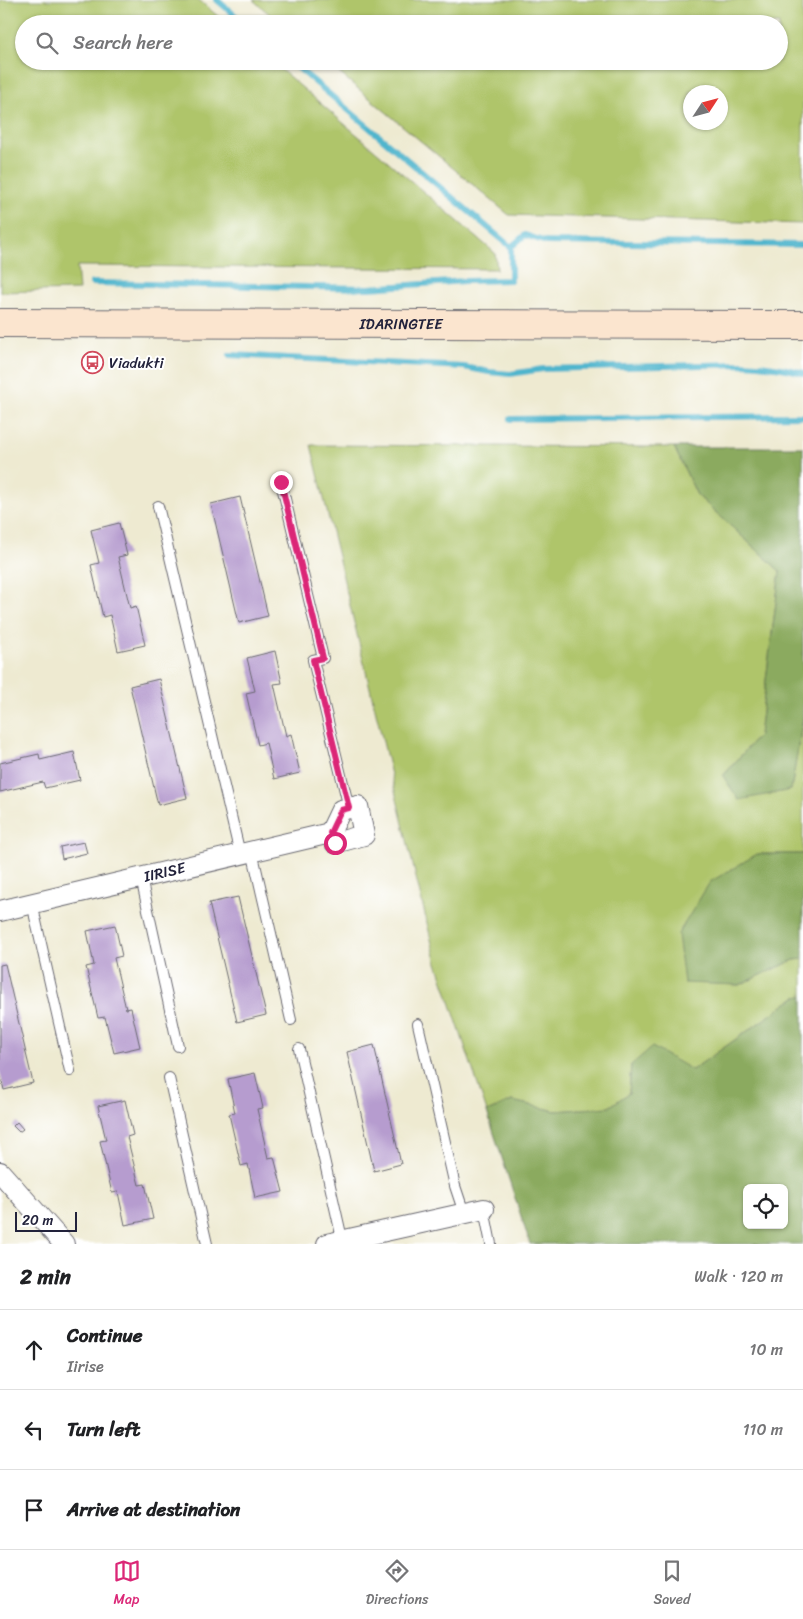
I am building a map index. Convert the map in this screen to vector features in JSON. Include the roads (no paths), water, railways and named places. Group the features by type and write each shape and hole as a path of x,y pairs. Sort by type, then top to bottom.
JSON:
{"main road":[{"name":"IDARINGTEE","path":"0,324 803,325"},
{"path":"478,325 548,340 803,342"}],"street":[{"path":"358,806 364,835 335,843 330,833 341,810 358,806"},
{"name":"IIRISE","path":"0,911 330,833"},
{"path":"0,1172 64,1244"},
{"path":"338,1243 484,1209"}],"lane":[{"path":"281,482 323,658 313,660 349,808"},
{"path":"158,506 246,853 291,1020"},
{"path":"141,878 178,1046"},
{"path":"33,903 70,1071"},
{"path":"418,1024 455,1186 464,1213"},
{"path":"299,1049 338,1243"},
{"path":"169,1078 207,1244"},
{"path":"484,1209 491,1244"}],"waterway":[{"path":"217,0 234,15"},
{"path":"92,283 369,288 464,281 511,280 511,247 301,70"},
{"path":"511,247 525,235 546,242 803,245"},
{"path":"230,355 464,367 510,374 543,369 742,364 788,369 803,373"},
{"path":"511,419 803,416"}],"place":[{"name":"Viadukti","path":"93,363"}]}
